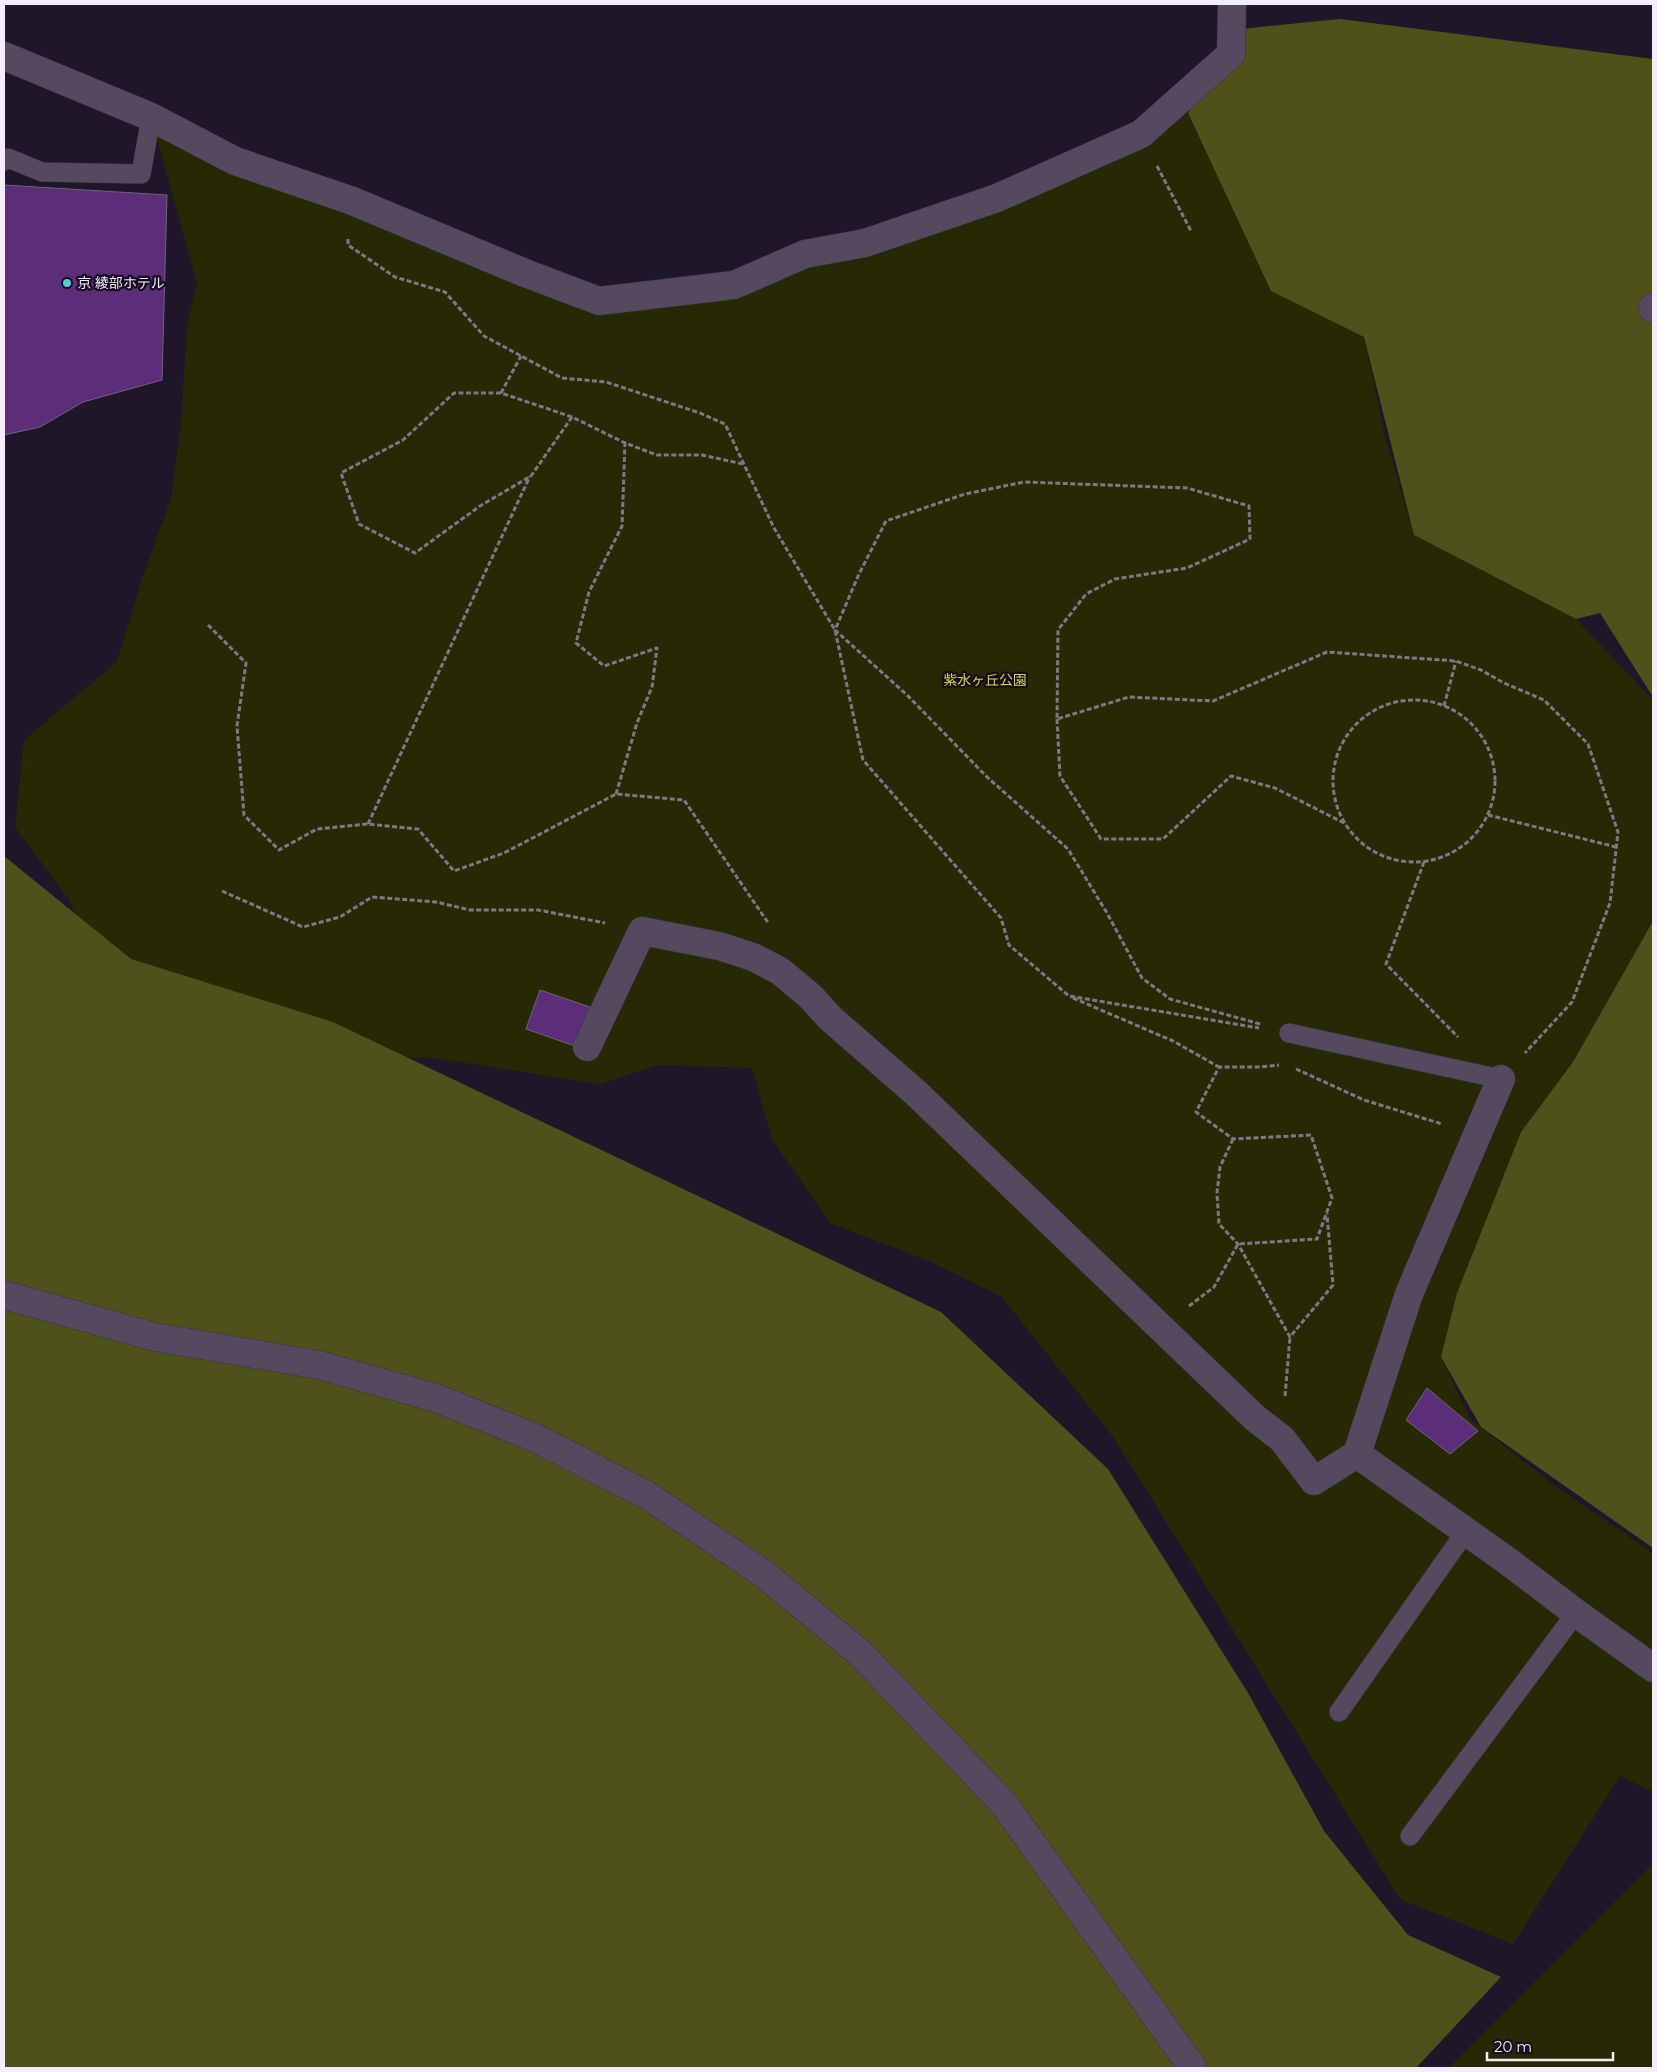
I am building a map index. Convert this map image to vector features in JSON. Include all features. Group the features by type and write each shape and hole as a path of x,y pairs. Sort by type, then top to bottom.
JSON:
{"street":[{"path":"4,56 151,117 235,161 350,200 599,302 734,285 805,254 864,243 997,198 1141,134 1231,54 1232,4"},
{"path":"587,1047 642,931 719,946 753,957 780,971 811,997 830,1018 916,1093 1255,1418 1282,1440 1314,1481 1357,1454 1409,1294 1501,1079"},
{"path":"4,1295 155,1337 319,1365 436,1398 533,1437 647,1495 764,1574 860,1654 1004,1804 1193,2068"},
{"path":"1357,1454 1653,1668"}],"lane":[{"path":"4,161 8,158 42,172 141,174 151,117"},
{"path":"1290,1033 1501,1079"},
{"path":"1339,1712 1466,1531"},
{"path":"1410,1836 1576,1613"}],"path":[{"path":"1141,134 1192,231"},
{"path":"350,200 348,245 395,277 445,292 484,336 562,378 606,382 700,413 725,424 774,528 835,630 906,695 987,777 1068,849 1108,913 1142,978 1170,999 1290,1033"},
{"path":"501,393 521,356"},
{"path":"531,476 480,506 415,553 359,524 341,473 403,440 454,393 501,393 572,417 625,443 657,455 702,455 743,464"},
{"path":"368,824 531,476 572,417"},
{"path":"616,794 637,723 652,687 657,648 604,666 576,643 590,592 622,526 625,443"},
{"path":"1284,1064 1259,1067 1220,1067 1172,1041 1069,996 1010,945 1001,918 863,760 835,630 859,574 886,521 965,494 1024,482 1187,488 1249,506 1250,539 1186,568 1115,579 1086,594 1058,630 1057,719 1060,776 1101,839 1164,839 1231,776 1276,788 1345,823"},
{"path":"208,624 246,663 237,726 244,814 279,850 317,829 368,824 418,829 454,871 504,853 616,794 684,800 770,925"},
{"path":"1057,719 1129,697 1213,701 1326,652 1456,661 1481,670 1544,700 1588,744 1618,832 1610,903 1572,1002 1501,1079"},
{"path":"1444,706 1456,661"},
{"path":"1409,700 1437,703 1444,706 1462,715 1481,735 1492,760 1495,788 1488,815 1472,838 1450,854 1424,862 1401,862 1378,854 1360,842 1345,823 1335,797 1334,770 1342,743 1359,721 1382,706 1409,700"},
{"path":"1488,815 1616,847"},
{"path":"1424,862 1386,964 1460,1038"},
{"path":"222,891 303,927 340,917 372,897 436,902 470,910 538,910 642,931"},
{"path":"1069,996 1290,1033"},
{"path":"1220,1067 1196,1112 1234,1139 1311,1135 1332,1198 1317,1239 1238,1244"},
{"path":"1293,1068 1364,1100 1476,1135"},
{"path":"1234,1139 1220,1167 1217,1193 1219,1224 1238,1244 1290,1337 1282,1440"},
{"path":"1290,1337 1333,1285 1327,1210"},
{"path":"1161,1328 1214,1287 1238,1244"}],"green space":[{"path":"1340,19 1653,59 1653,697 1600,613 1576,619 1414,535 1364,337 1271,291 1188,113 1241,29"},
{"name":"紫水ヶ丘公園","path":"1188,113 1271,291 1364,337 1385,436 1414,535 1576,619 1653,700 1653,921 1573,1062 1521,1132 1457,1293 1441,1357 1470,1419 1551,1483 1653,1553 1653,1792 1620,1776 1513,1944 1400,1899 1114,1438 1002,1297 929,1261 830,1223 772,1139 752,1068 657,1065 599,1084 435,1058 346,1057 96,965 70,901 15,827 24,740 117,662 142,579 171,498 181,424 187,328 197,283 151,117 599,301 734,285 997,198"},
{"path":"4,856 131,959 333,1022 941,1312 1108,1469 1248,1693 1324,1831 1408,1935 1501,1977 1416,2068 4,2068"},
{"path":"1653,921 1653,1548 1481,1427 1441,1357 1457,1293 1521,1132 1573,1062"},
{"path":"1653,1864 1653,2068 1449,2068"}],"building":[{"name":"京 綾部ホテル","path":"4,185 167,195 162,380 83,402 40,427 4,435"},
{"path":"540,990 590,1007 575,1046 526,1029"},
{"path":"1427,1388 1478,1431 1450,1454 1406,1420"}],"place":[{"name":"京 綾部ホテル","path":"67,283"}]}
